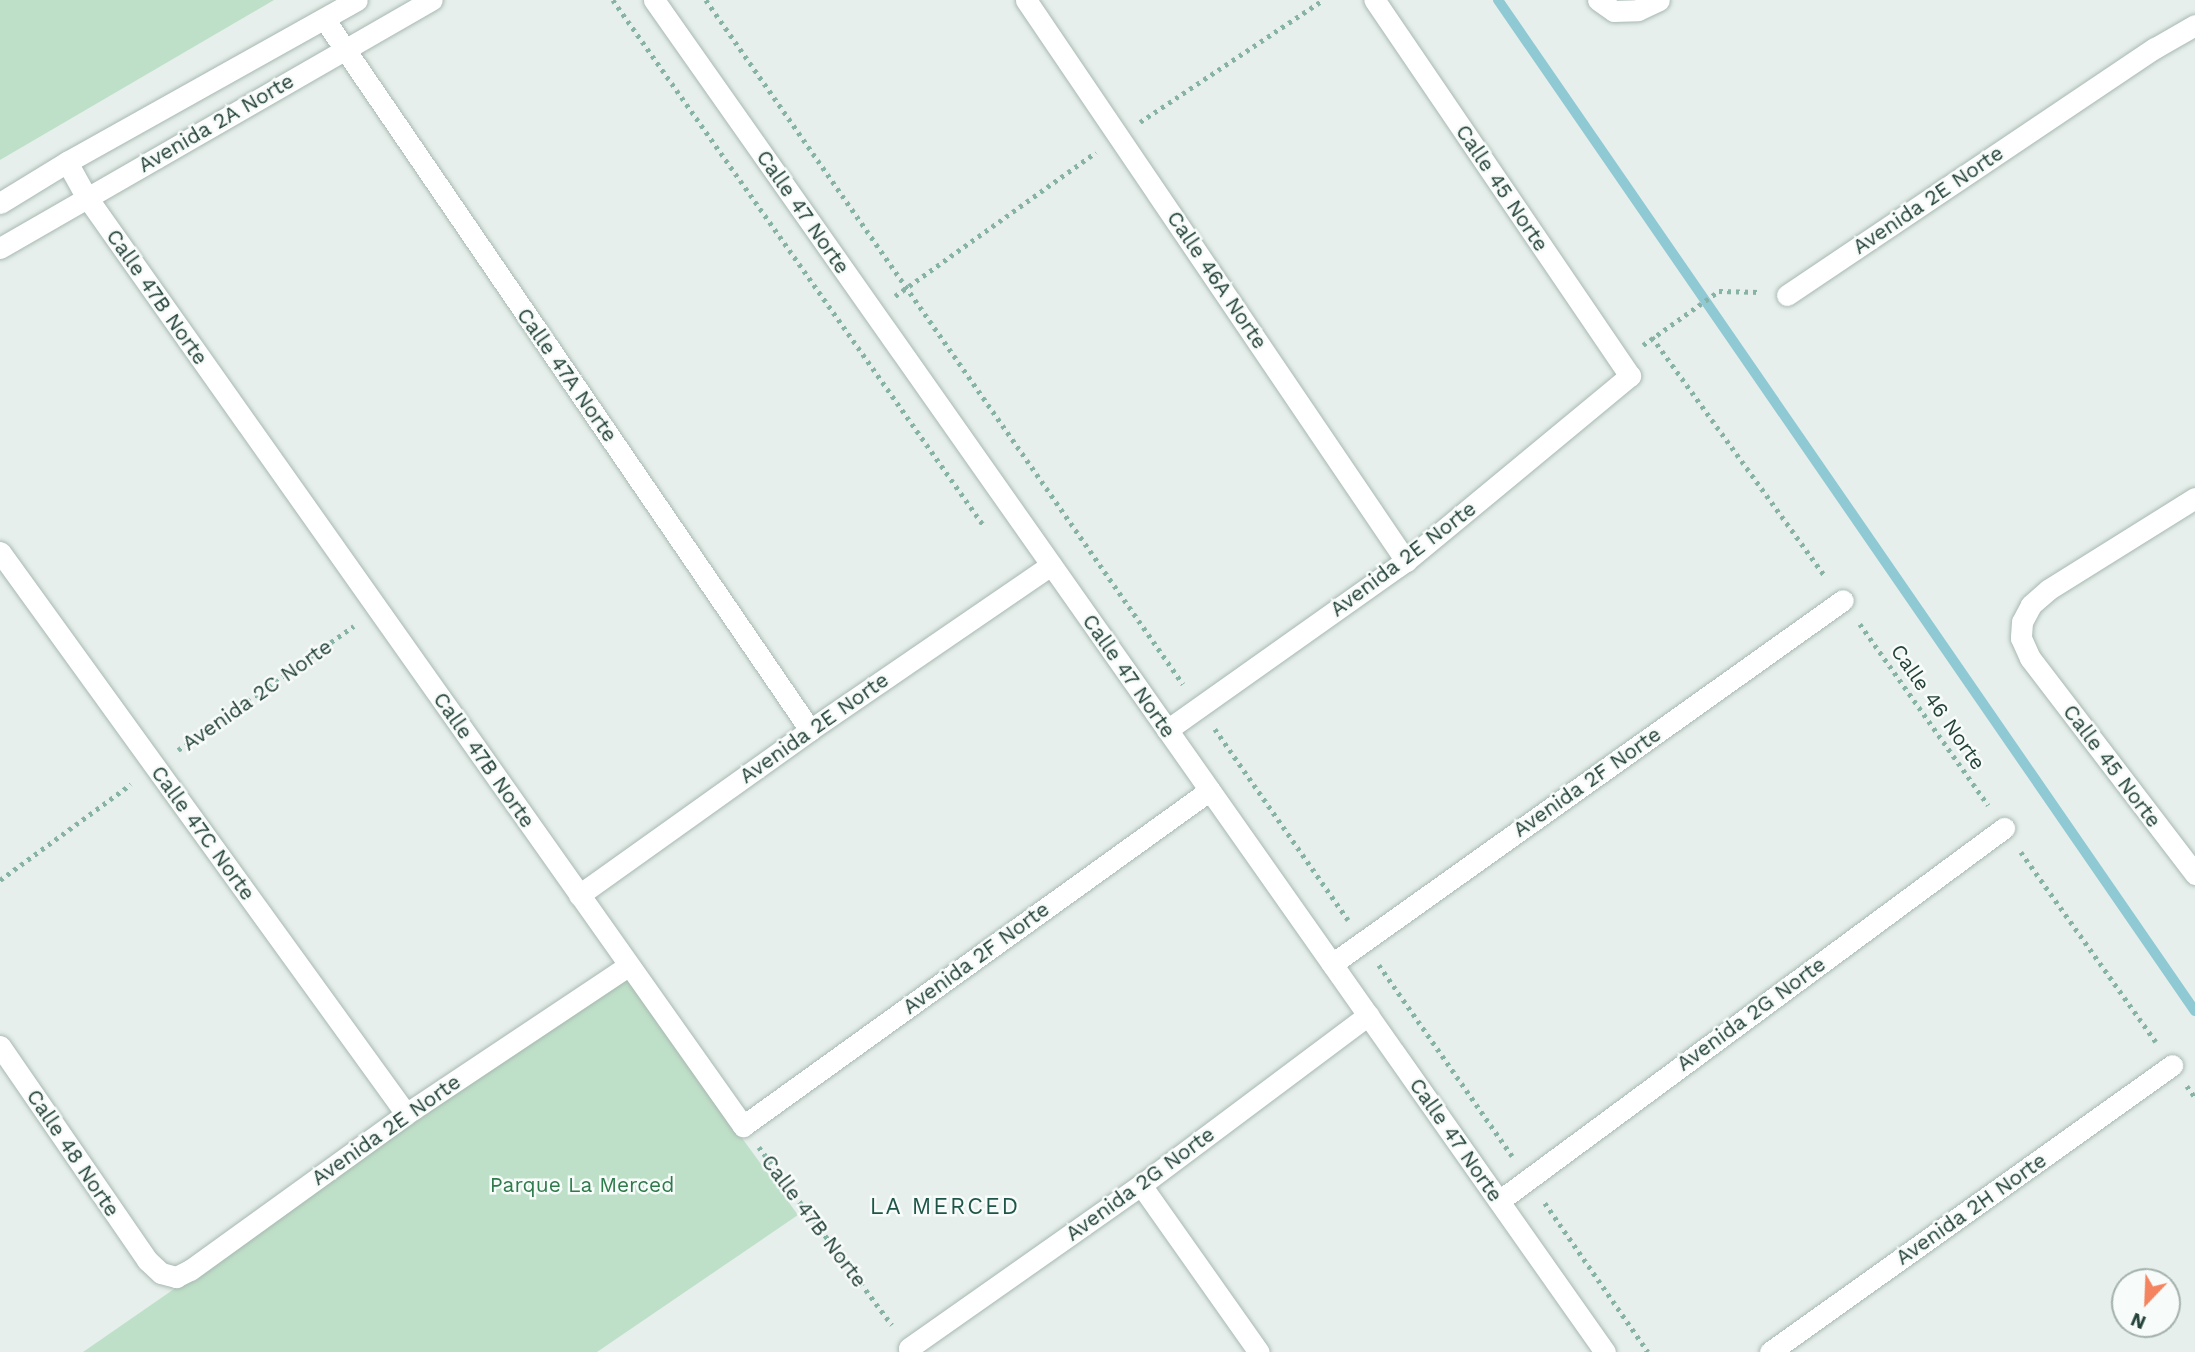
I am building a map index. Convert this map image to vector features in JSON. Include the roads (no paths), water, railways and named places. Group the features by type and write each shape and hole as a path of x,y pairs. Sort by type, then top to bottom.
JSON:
{"street":[{"name":"Avenida 2A Norte","path":"0,203 67,162 357,0"},
{"name":"Avenida 2A Norte","path":"0,248 86,196 432,0"},
{"name":"Calle 47 Norte","path":"653,0 1605,1352"},
{"name":"Calle 46A Norte","path":"1026,0 1406,561"},
{"name":"Calle 45 Norte","path":"1374,0 1630,376"},
{"path":"1598,0 1614,11 1638,10 1659,0"},
{"name":"Calle 47A Norte","path":"325,20 810,730"},
{"name":"Avenida 2E Norte","path":"1787,295 2155,48 2195,25"},
{"name":"Calle 47B Norte","path":"67,162 86,196 743,1126"},
{"name":"Avenida 2E Norte","path":"1167,730 1406,561 1630,376"},
{"name":"Calle 45 Norte","path":"2195,498 2048,590 2031,605 2022,622 2021,638 2030,658 2195,874"},
{"name":"Calle 47C Norte","path":"0,552 406,1114"},
{"name":"Avenida 2E Norte","path":"579,895 810,730 1051,565"},
{"name":"Avenida 2F Norte","path":"1332,964 1843,600"},
{"name":"Avenida 2F Norte","path":"743,1126 1210,790"},
{"name":"Avenida 2G Norte","path":"1499,1201 2004,828"},
{"name":"Avenida 2E Norte","path":"147,1260 161,1273 176,1277 190,1270 406,1114 628,965"},
{"name":"Avenida 2G Norte","path":"910,1350 1142,1185 1368,1014"},
{"name":"Calle 48 Norte","path":"0,1046 147,1260"},
{"name":"Avenida 2H Norte","path":"1770,1352 2172,1065"},
{"path":"1142,1185 1259,1352"}],"waterway":[{"path":"1498,0 2195,1011"}],"district":[{"name":"LA MERCED","path":"945,1207"}],"park label":[{"name":"Parque La Merced","path":"582,1185"}]}
